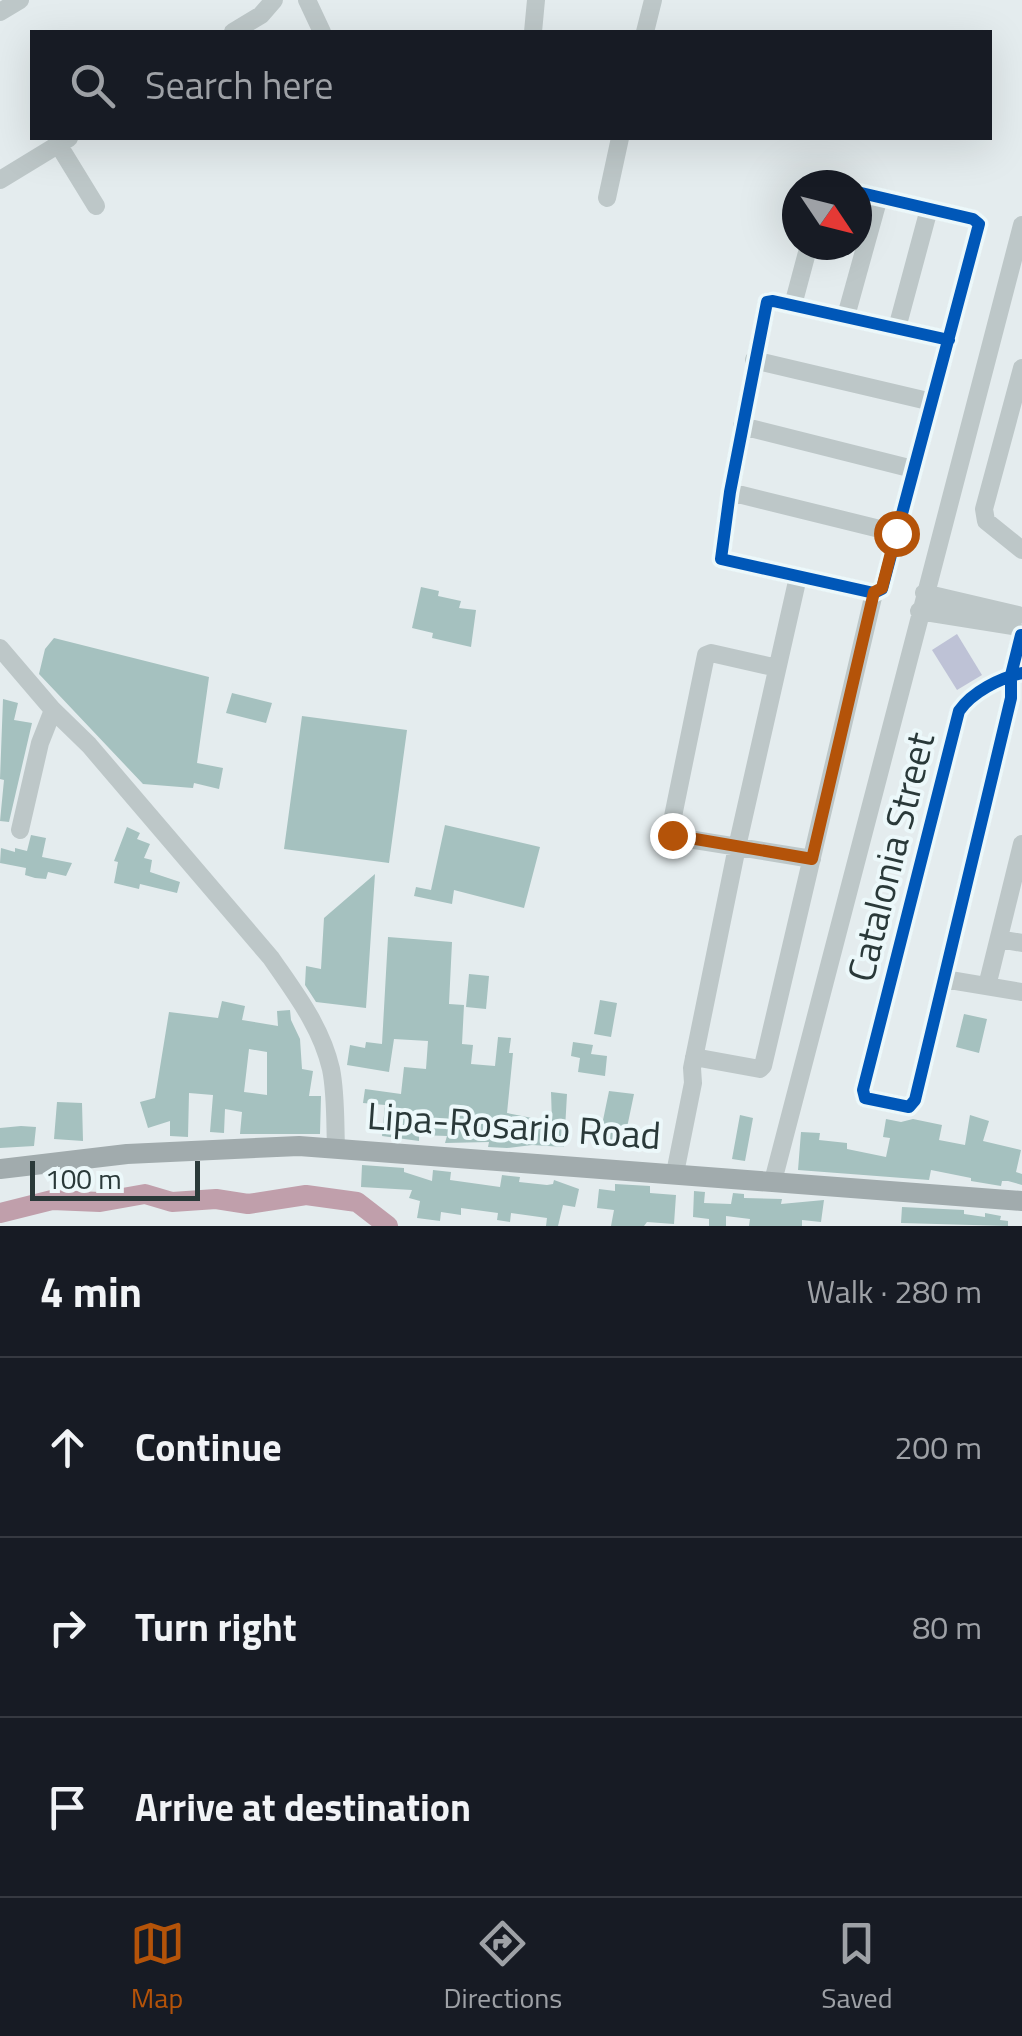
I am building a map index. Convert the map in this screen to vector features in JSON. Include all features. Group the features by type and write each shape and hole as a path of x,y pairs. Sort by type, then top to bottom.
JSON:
{"main road":[{"name":"Lipa-Rosario Road","path":"0,1169 127,1154 299,1146 1022,1200"}],"street":[{"path":"0,12 20,0"},
{"path":"236,30 260,15 274,0"},
{"path":"307,0 321,30"},
{"path":"533,30 536,0"},
{"path":"646,30 653,0"},
{"path":"606,198 614,140"},
{"path":"0,180 63,141 96,206"},
{"path":"872,195 973,219 979,224 949,340 913,468 882,588 874,592 721,559 764,305 770,300 949,340"},
{"path":"846,316 879,197"},
{"path":"898,328 929,209"},
{"path":"773,1181 1022,225"},
{"path":"793,305 805,260"},
{"path":"754,360 932,402"},
{"path":"1022,368 984,509 986,521 1022,549"},
{"path":"742,426 913,468"},
{"path":"730,492 896,533"},
{"path":"670,1172 693,1083 693,1062 737,847 798,577"},
{"path":"693,1062 762,1068 874,592"},
{"path":"922,602 1019,625 1011,698 944,979 1022,992"},
{"path":"0,648 89,745 271,958 310,1015 332,1074 336,1148"},
{"path":"777,668 711,653 705,657 670,830 676,837 812,859"},
{"name":"Catalonia Street","path":"944,979 913,1104 872,1102 862,1090 959,711 966,702 1016,674"},
{"path":"20,830 40,743 54,710"},
{"path":"987,986 1022,844"},
{"path":"999,939 1022,943"}],"shaded area":[{"path":"957,634 982,675 957,690 932,650"}],"building":[{"path":"421,587 461,601 459,608 476,610 471,647 432,638 433,633 412,628"},
{"path":"54,638 209,677 197,763 223,768 219,789 194,783 193,788 143,784 39,674 45,649"},
{"path":"232,693 272,703 266,723 226,713"},
{"path":"3,699 18,703 14,720 32,723 9,822 0,821"},
{"path":"302,716 407,730 389,863 284,849"},
{"path":"445,825 540,847 524,908 454,890 452,904 414,896 416,887 431,890"},
{"path":"127,827 140,833 137,839 150,844 144,858 152,860 150,872 180,882 177,893 140,884 139,889 114,883 118,862 114,861"},
{"path":"31,835 46,838 42,857 72,863 66,876 48,872 46,879 35,878 25,875 26,868 0,863 1,848 27,851"},
{"path":"375,874 366,1008 316,1002 305,985 306,966 321,969 324,918"},
{"path":"388,937 452,942 449,1004 464,1005 462,1044 473,1045 471,1064 495,1066 498,1037 511,1038 507,1113 552,1122 551,1092 567,1094 564,1147 488,1147 489,1142 445,1143 447,1136 419,1135 419,1141 382,1136 385,1105 363,1103 365,1089 401,1094 404,1067 426,1069 428,1041 394,1039 389,1072 347,1065 350,1045 365,1048 366,1042 382,1044"},
{"path":"469,974 489,976 486,1009 466,1007"},
{"path":"600,1000 617,1003 611,1037 594,1034"},
{"path":"222,1001 245,1006 242,1020 278,1026 277,1011 290,1010 300,1039 302,1069 313,1071 309,1096 321,1096 320,1134 240,1134 242,1112 225,1109 224,1133 210,1132 213,1095 189,1093 188,1137 170,1136 170,1121 148,1128 140,1102 155,1098 169,1012 218,1018","holes":["249,1049 267,1052 267,1095 244,1092"]},
{"path":"964,1014 987,1019 979,1053 956,1047"},
{"path":"573,1042 593,1045 591,1054 607,1056 605,1076 578,1072 580,1058 571,1056"},
{"path":"609,1091 634,1094 624,1142 604,1139 606,1126 602,1125"},
{"path":"57,1102 82,1103 83,1141 54,1139"},
{"path":"740,1115 753,1118 745,1161 732,1159"},
{"path":"970,1115 989,1121 983,1141 1021,1150 1016,1172 1022,1174 1022,1185 1002,1181 1001,1186 931,1170 929,1180 798,1170 801,1132 820,1133 819,1140 847,1143 847,1149 886,1157 890,1138 883,1137 886,1119 942,1125 939,1140 965,1145"},
{"path":"36,1127 34,1146 0,1148 0,1128"},
{"path":"362,1165 404,1168 404,1172 432,1181 433,1170 451,1172 450,1180 500,1187 502,1175 520,1177 519,1182 547,1185 554,1180 579,1189 575,1207 563,1205 558,1226 546,1226 547,1218 511,1213 510,1222 497,1220 498,1213 461,1208 461,1215 441,1212 440,1221 417,1218 420,1201 409,1198 412,1190 361,1187"},
{"path":"615,1184 650,1186 650,1193 676,1195 674,1224 611,1226 614,1210 597,1208 599,1189 615,1191"},
{"path":"694,1191 705,1192 704,1203 731,1204 733,1193 744,1194 744,1198 782,1199 781,1204 824,1200 821,1222 802,1220 802,1226 749,1226 750,1219 726,1216 726,1226 709,1226 709,1219 693,1217"},
{"path":"902,1207 964,1210 964,1214 985,1217 985,1213 1001,1216 1000,1220 1008,1221 1008,1226 901,1223"}],"waterway":[{"path":"0,1213 52,1200 100,1202 145,1194 172,1202 216,1199 248,1204 306,1195 357,1202 388,1226"}],"cycle path":[{"path":"872,195 973,219 979,224 948,340"},
{"path":"767,302 948,340 882,589 874,593 721,559 767,302"},
{"path":"1021,635 1011,675 1011,698 915,1100 909,1107 865,1098 863,1090 959,711 987,687 1005,678 1014,675 1022,673"}],"route":[{"path":"672,835 812,859 874,592 882,588 896,533"}]}
